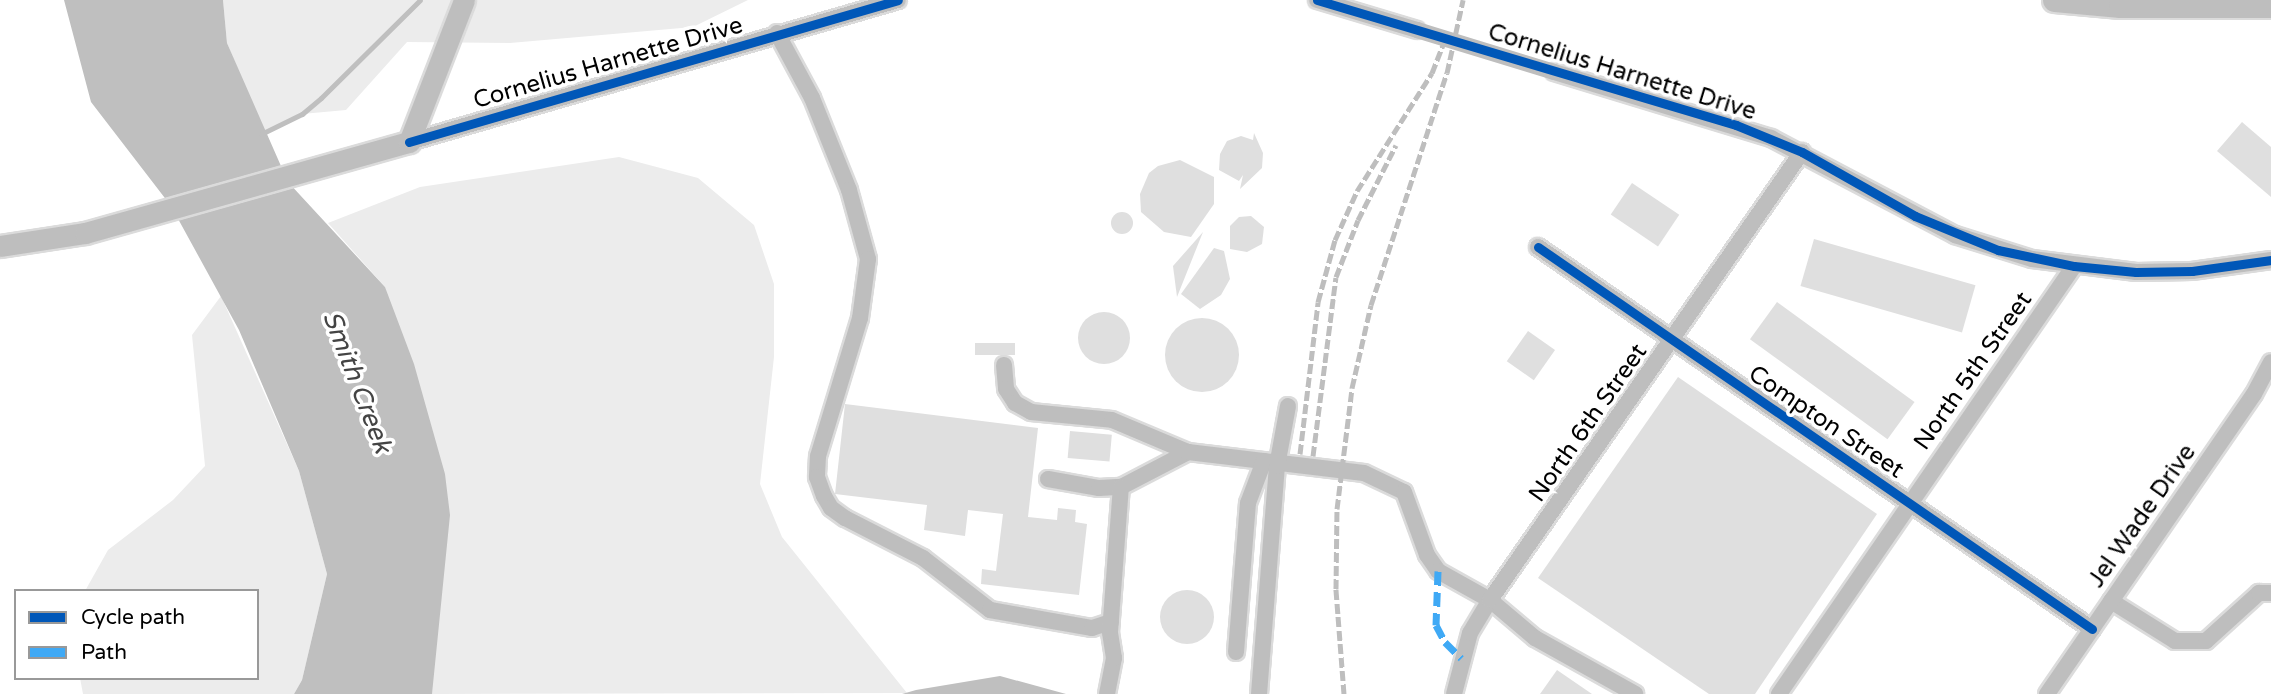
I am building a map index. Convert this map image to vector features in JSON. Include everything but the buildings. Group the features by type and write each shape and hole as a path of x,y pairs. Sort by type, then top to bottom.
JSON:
{"highway":[{"path":"2055,0 2135,6 2271,6"}],"main road":[{"path":"0,246 85,233 409,142 464,0"}],"street":[{"name":"Cornelius Harnette Drive","path":"409,142 898,0"},
{"name":"Cornelius Harnette Drive","path":"1317,0 1736,125 1801,152 1955,235 2032,259 2124,272 2192,271 2271,260"},
{"path":"777,33 812,98 849,190 868,259 860,318 818,456 817,477 831,509 845,519 923,558 989,610 1092,628 1111,622"},
{"name":"North 6th Street","path":"1454,694 1470,633 1490,600 1674,341 1801,152"},
{"name":"Compton Street","path":"1538,247 2092,629"},
{"name":"North 5th Street","path":"1779,694 2074,266"},
{"name":"Jel Wade Drive","path":"2047,694 2254,394 2271,362"},
{"path":"1004,366 1006,389 1015,404 1031,412 1112,420 1188,452 1364,473 1405,492 1427,555 1438,571 1490,600 1535,638 1635,694"},
{"path":"1236,652 1248,503 1270,462 1288,405"},
{"path":"1048,479 1099,488 1121,487 1188,452"},
{"path":"1259,694 1270,462"},
{"path":"1107,694 1114,658 1111,622 1121,487"},
{"path":"2111,601 2175,641 2206,641 2259,593 2271,593"}],"shaded area":[{"path":"223,0 748,0 693,27 510,43 407,42 346,110 302,114 264,132 227,43"},
{"path":"619,157 698,178 754,225 774,284 774,357 760,484 782,537 907,693 432,694 433,655 385,287 328,223 420,187"},
{"path":"221,296 299,471 327,574 302,680 294,694 83,694 80,680 259,680 259,589 86,589 108,550 173,500 205,466 192,335"}],"water":[{"name":"Smith Creek","path":"64,0 223,0 227,43 288,182 385,287 414,364 445,474 450,515 432,694 294,694 302,680 327,574 299,471 239,330 171,206 91,102"},
{"path":"1000,676 1066,694 902,694 916,690"}],"waterway":[{"path":"261,134 302,114 321,98 420,0"}],"railway":[{"path":"1344,694 1336,589 1337,509 1352,388 1371,305 1447,73 1463,0"},
{"path":"1300,454 1318,302 1335,240 1357,191 1432,73 1448,32"},
{"path":"1313,456 1336,277 1358,220 1396,145"}],"marked path":[{"path":"1438,571 1436,625 1445,642 1461,658"}],"cycle path":[{"path":"409,142 898,0"},
{"path":"1317,0 1736,125 1802,152 1915,216 1998,250 2074,266 2136,272 2192,271 2271,260"},
{"path":"1538,247 2092,629"}]}
